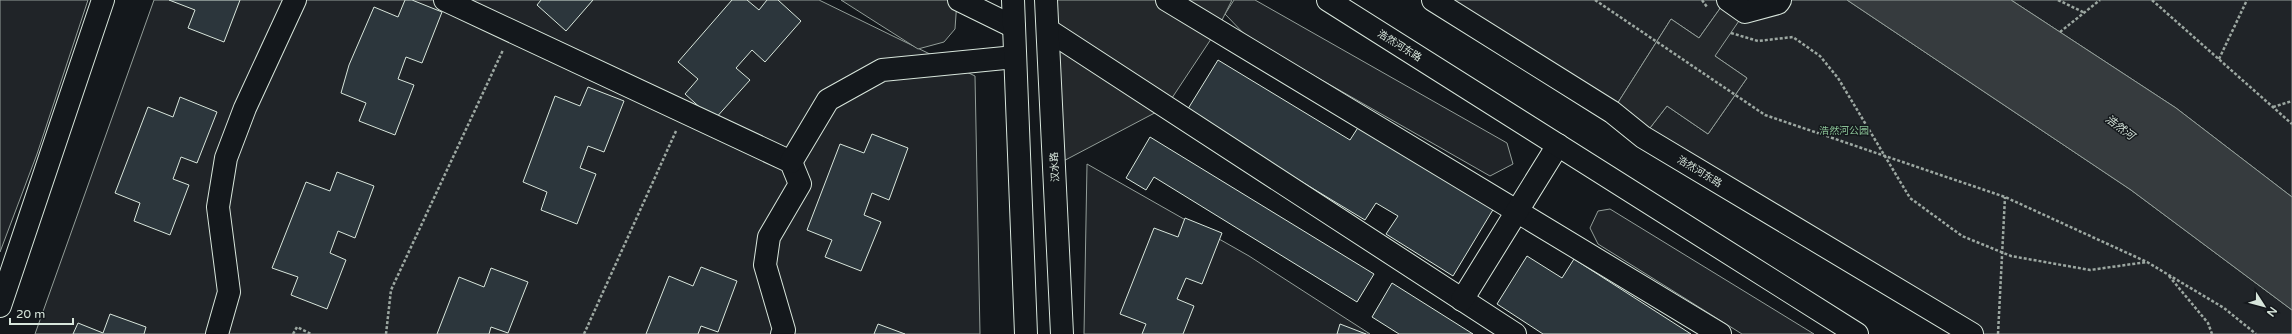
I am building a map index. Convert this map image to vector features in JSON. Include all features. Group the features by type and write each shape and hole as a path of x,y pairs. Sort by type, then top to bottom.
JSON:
{"main road":[{"path":"0,306 103,0"},
{"path":"217,334 229,292 218,207 226,158 245,108 295,0"},
{"path":"445,0 791,162 800,184 769,237 765,265 784,330 782,334"},
{"path":"959,0 1014,27"},
{"path":"1013,0 1026,334"},
{"path":"1167,0 1720,334"},
{"name":"浩然河东路","path":"1328,0 1858,334"},
{"name":"浩然河东路","path":"1433,0 1612,112 1643,137 1972,334"},
{"path":"1728,0 1745,12 1778,3 1780,0"},
{"path":"1048,11 1462,300 1515,334"},
{"name":"汉水路","path":"1048,11 1062,334"},
{"path":"791,162 828,100 882,70 1015,57"},
{"path":"1462,300 1558,145"}],"path":[{"path":"1595,0 1765,115 2005,197 2147,262 2224,308 2256,334"},
{"path":"2058,0 2085,13"},
{"path":"2060,32 2099,0"},
{"path":"2152,0 2292,124"},
{"path":"2219,59 2247,0"},
{"path":"386,334 391,290 511,31"},
{"path":"1731,33 1758,41 1793,37 1820,56 1838,78 1910,198 1962,236 2011,256 2090,270 2147,262"},
{"path":"2273,107 2292,101"},
{"path":"584,334 684,112"},
{"path":"1998,334 2005,197"},
{"path":"2167,274 2208,324 2212,334"},
{"path":"293,334 297,327 311,334"}],"green space":[{"path":"0,0 88,0 37,154 0,252"},
{"path":"154,0 819,0 975,76 980,334 35,334"},
{"path":"1234,0 1255,0 1507,143 1513,164 1490,176 1248,38 1225,14"},
{"path":"1433,0 1726,0 1699,38 1671,19 1612,112"},
{"name":"浩然河公园","path":"1728,0 1847,0 2131,190 2292,310 2292,334 1972,334 1643,137 1667,106 1708,134 1747,78 1715,56"},
{"path":"2011,0 2292,0 2292,197 2176,108"},
{"path":"1087,164 1249,256 1370,334 1084,334"},
{"path":"1610,209 1814,334 1742,334 1598,244 1590,228 1598,211"}],"shaded area":[{"path":"841,0 957,0 955,29 944,42 918,49"},
{"path":"1052,0 1232,0 1217,30 1166,107 1054,166"},
{"path":"1726,0 1745,12 1715,56 1747,78 1708,134 1667,106 1643,137 1612,112 1671,19 1699,38"}],"water":[{"name":"浩然河","path":"1847,0 2011,0 2176,108 2292,197 2292,310 2131,190"}],"building":[{"path":"169,0 240,0 224,42 188,28 195,10"},
{"path":"405,0 412,0 442,12 422,63 406,57 398,79 414,85 395,135 359,121 366,103 341,93 349,65 374,7 398,17"},
{"path":"541,0 593,0 566,31 537,5"},
{"path":"732,0 747,0 759,10 767,0 778,0 801,21 765,62 752,50 736,68 750,80 714,120 685,94 698,79 678,62"},
{"path":"1218,60 1350,140 1359,126 1494,208 1453,276 1386,234 1398,216 1376,203 1365,220 1186,112"},
{"path":"588,87 624,101 604,152 588,146 580,168 596,174 577,224 541,210 547,192 523,182 555,96 580,106"},
{"path":"180,97 217,112 197,163 181,157 173,179 189,185 170,235 134,221 140,203 115,193 148,107 173,117"},
{"path":"872,134 908,148 889,200 872,193 864,215 881,222 861,271 825,257 832,240 807,230 840,144 864,153"},
{"path":"1150,137 1374,274 1357,302 1154,177 1146,190 1126,178"},
{"path":"337,172 374,186 355,238 338,231 330,253 346,260 327,309 291,295 298,277 272,268 306,182 330,191"},
{"path":"1185,218 1222,233 1202,284 1186,278 1177,299 1194,306 1183,334 1142,334 1146,324 1120,314 1154,228 1178,237"},
{"path":"1527,256 1562,278 1574,259 1691,334 1543,334 1497,304"},
{"path":"701,267 737,281 718,332 701,326 698,334 646,334 669,276 693,286"},
{"path":"491,268 528,282 508,333 491,327 489,334 437,334 459,277 484,287"},
{"path":"1392,283 1473,334 1399,334 1372,317"},
{"path":"110,314 146,327 144,334 73,334 78,323 103,333"},
{"path":"878,324 905,334 874,334"},
{"path":"1340,324 1366,334 1337,334"}]}
